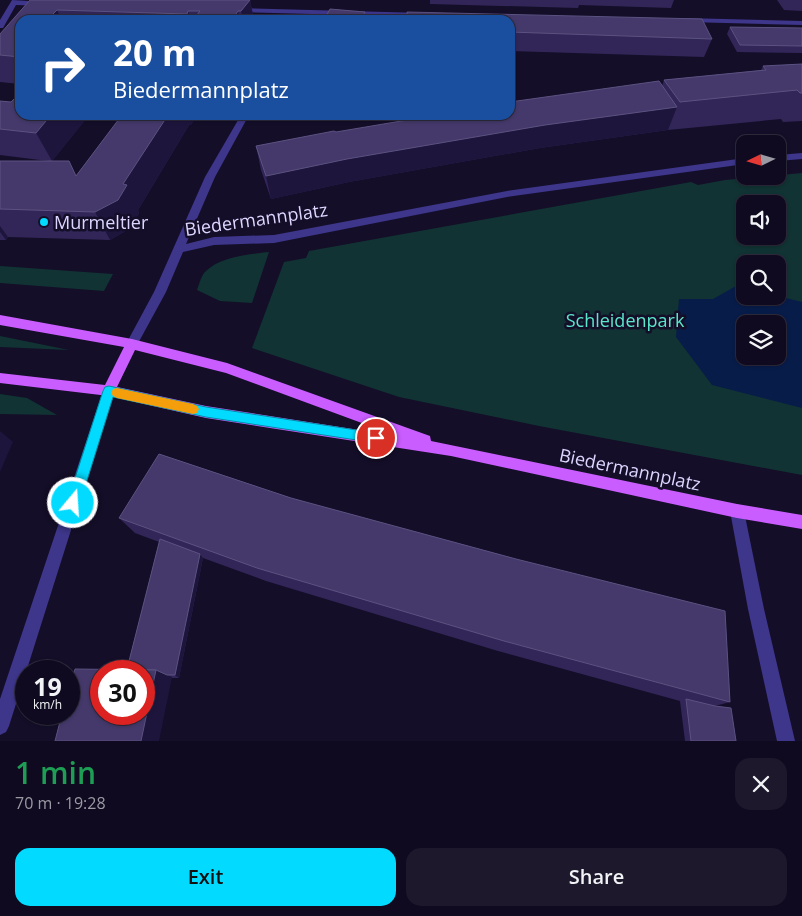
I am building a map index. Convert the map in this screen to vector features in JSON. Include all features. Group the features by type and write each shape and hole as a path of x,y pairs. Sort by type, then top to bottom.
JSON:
{"main road":[{"path":"0,320 132,344 109,391"},
{"name":"Biedermannplatz","path":"132,344 227,368 451,450"},
{"name":"Biedermannplatz","path":"0,378 109,391 206,412 451,450 737,511 802,522"}],"street":[{"path":"0,26 15,1 54,4"},
{"path":"303,15 306,9"},
{"path":"224,10 306,9 434,15"},
{"path":"682,20 802,23"},
{"path":"179,248 210,177 242,120"},
{"path":"786,157 802,156"},
{"name":"Biedermannplatz","path":"132,344 160,292 179,248 214,241 274,239 507,194 736,163"},
{"path":"0,726 109,391"},
{"path":"737,511 756,609 786,741"}],"green space":[{"name":"Schleidenpark","path":"802,173 802,475 539,426 399,397 252,348 284,262 306,258 309,251 691,182 698,185 736,179 736,185 786,185 786,174"},
{"path":"269,252 252,303 220,301 197,290 204,274 218,263 235,257"},
{"path":"0,266 113,274 104,291 0,283"},
{"path":"0,336 69,350 0,347"},
{"path":"0,394 27,398 57,415 0,414"}],"water":[{"path":"736,286 736,305 786,305 786,298 802,302 802,408 712,385 676,337 679,299 713,299"}],"building":[{"path":"30,0 250,0 235,15 197,15 200,11 188,11 187,14 57,10 52,15 17,15"},
{"path":"330,9 365,12 364,15 327,15"},
{"path":"407,12 702,19 712,39 515,32 515,15 407,15"},
{"path":"15,17 15,56 0,55 0,34"},
{"path":"730,27 802,28 802,46 740,45"},
{"path":"802,64 802,93 797,90 680,102 664,80 766,70 763,66"},
{"path":"659,81 677,107 545,125 347,159 266,176 256,146 334,131 407,120 515,120 515,101"},
{"path":"15,98 15,120 47,120 36,133 0,129 0,101 11,102"},
{"path":"118,120 165,120 123,184 127,185 118,200 95,212 0,209 0,161 69,161 76,176"},
{"path":"159,454 291,498 516,559 725,611 730,702 504,641 257,568 119,518"},
{"path":"160,539 200,554 175,675 167,675 155,670 155,660 129,660"},
{"path":"80,669 90,669 90,725 144,725 141,741 55,741 59,725 80,725"},
{"path":"686,699 731,708 736,741 691,741"}],"slow traffic":[{"path":"117,393 193,409"}],"place":[{"name":"Murmeltier","path":"44,222"}],"route":[{"path":"73,503 109,391 206,412 376,438"}]}
